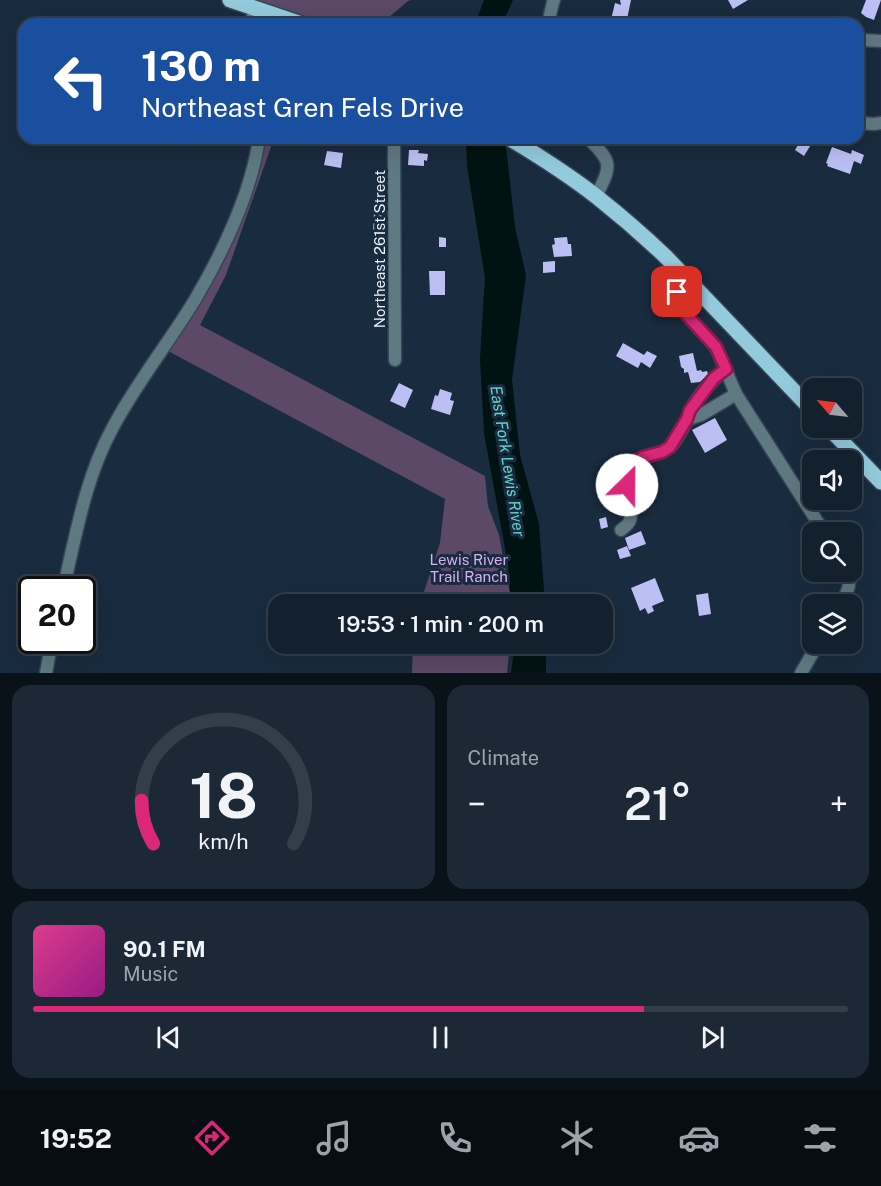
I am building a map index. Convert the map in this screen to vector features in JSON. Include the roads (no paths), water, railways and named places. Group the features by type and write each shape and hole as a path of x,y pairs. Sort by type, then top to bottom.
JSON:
{"main road":[{"path":"230,0 284,18"},
{"path":"518,144 596,197 645,238 802,400"},
{"path":"839,438 881,482"}],"street":[{"path":"550,18 554,0"},
{"path":"252,18 255,8"},
{"path":"864,40 881,41"},
{"path":"864,123 881,123"},
{"path":"66,576 90,477 101,451 122,411 195,299 211,270 247,188 258,144"},
{"name":"Northeast 261st Street","path":"394,144 395,360"},
{"path":"594,144 608,164 608,171 596,197"},
{"path":"688,281 677,292 674,297 675,302 716,347 736,394 818,522"},
{"path":"621,531 630,522 627,472 632,464 643,457 662,452 670,447 702,393 714,378 726,369"},
{"path":"687,419 701,415 736,394"},
{"path":"46,673 49,654"},
{"path":"801,673 812,654"}],"water":[{"path":"484,0 513,0 505,18 477,18"},
{"name":"East Fork Lewis River","path":"466,144 506,144 515,227 526,275 512,380 520,455 539,524 544,594 510,594 508,565 484,433 480,359 485,278 467,166"},
{"path":"514,654 546,654 546,673 511,673"}],"park label":[{"name":"Lewis River Trail Ranch","path":"469,568"}]}
